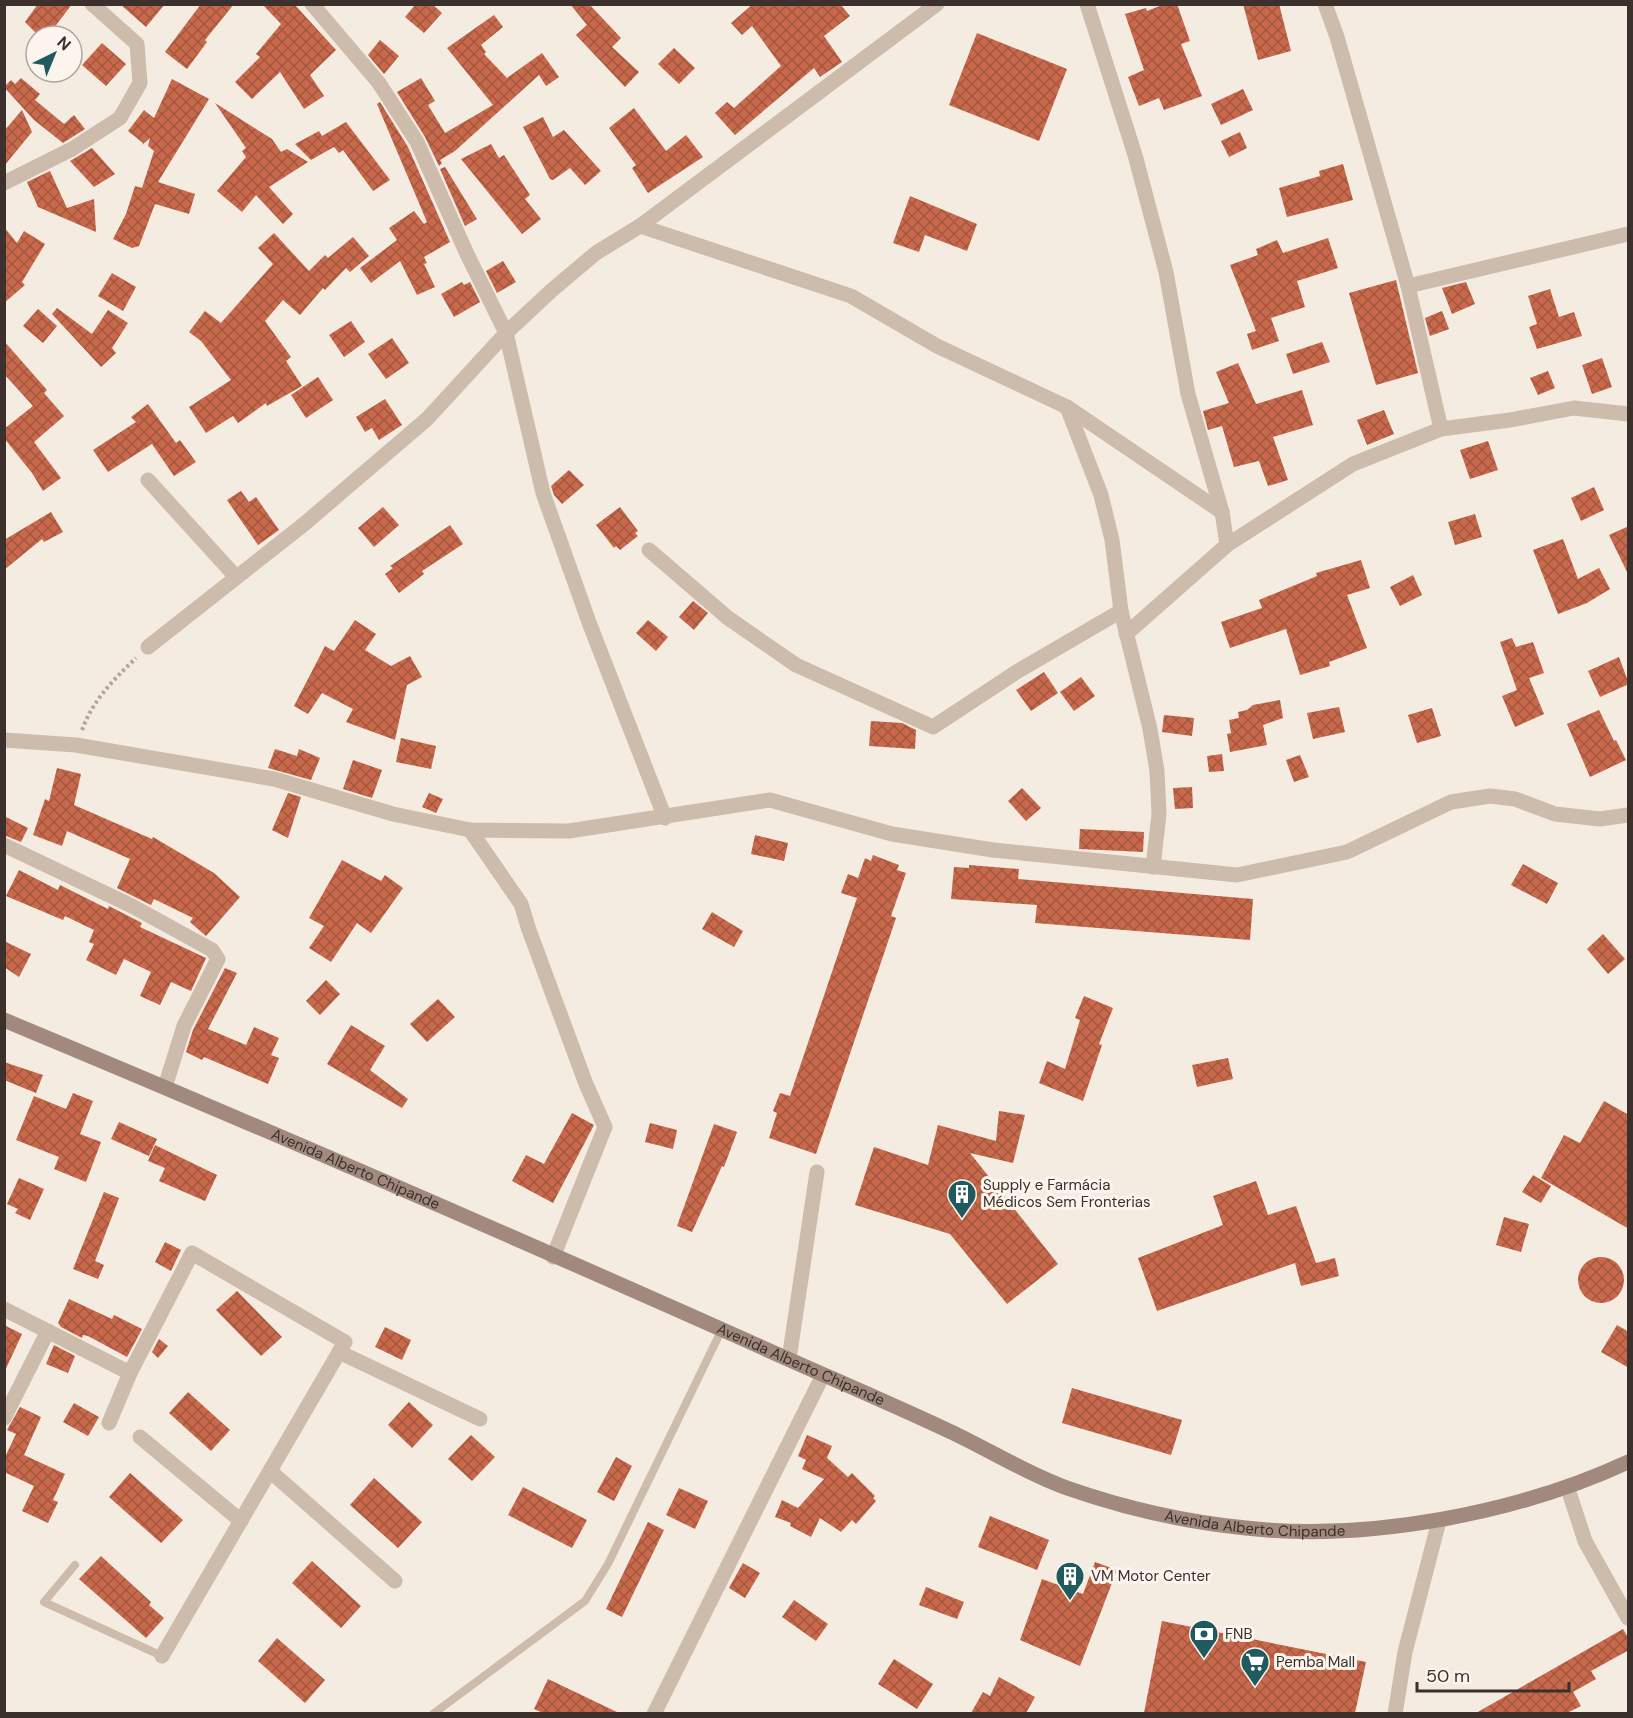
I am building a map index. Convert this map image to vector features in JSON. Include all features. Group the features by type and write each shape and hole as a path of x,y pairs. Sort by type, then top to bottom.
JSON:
{"main road":[{"name":"Avenida Alberto Chipande","path":"4,1020 165,1087 722,1329 949,1431 1064,1487 1157,1514 1247,1529 1328,1530 1439,1521 1568,1489 1629,1462"}],"street":[{"path":"4,183 72,149 112,124 120,118 140,83 136,44 92,4"},
{"path":"312,4 379,83 417,142 467,254 506,333 543,493 590,625 665,818"},
{"path":"148,647 427,419 506,333 596,253 640,226 938,4"},
{"path":"1087,4 1141,177 1166,272 1188,394 1222,512 1227,545"},
{"path":"1325,4 1337,37 1408,285 1441,429"},
{"path":"640,226 851,296 937,346 1067,407 1222,512"},
{"path":"1408,285 1629,234"},
{"path":"1067,407 1101,495 1112,540 1121,611 1157,771 1159,814 1153,867"},
{"path":"1126,634 1227,545 1353,464 1441,429 1510,420 1574,408 1629,414"},
{"path":"148,480 236,577"},
{"path":"649,550 728,618 796,664 933,728 1018,671 1121,611"},
{"path":"4,740 76,745 274,778 393,814 470,830 569,831 770,800 892,834 993,850 1237,875 1347,852 1451,802 1490,796 1515,799 1555,814 1600,819 1629,815"},
{"path":"470,830 521,904 586,1084 605,1127 553,1257"},
{"path":"4,845 132,906 212,950 218,959 184,1026 165,1087"},
{"path":"789,1359 817,1172"},
{"path":"109,1423 130,1373 192,1253 345,1342 162,1656"},
{"path":"4,1309 130,1373"},
{"path":"4,1419 48,1331"},
{"path":"339,1352 480,1419"},
{"path":"654,1713 823,1375"},
{"path":"140,1437 241,1521"},
{"path":"270,1471 395,1581"},
{"path":"1568,1489 1585,1541 1629,1618"},
{"path":"1395,1713 1405,1652 1439,1521"}],"lane":[{"path":"433,1713 585,1601 608,1563 722,1329"},
{"path":"75,1564 44,1602 162,1656"}],"path":[{"path":"76,745 88,712 95,702 110,683 148,647"}],"building":[{"path":"38,4 72,4 57,24 27,24 25,22"},
{"path":"120,4 165,4 146,27"},
{"path":"201,4 234,4 205,40 207,42 187,69 165,52"},
{"path":"262,4 294,4 336,50 310,75 324,96 304,109 280,72 252,99 235,82 260,57 256,54 281,24"},
{"path":"416,4 432,4 442,13 424,33 405,17"},
{"path":"570,4 589,4 621,38 612,47 639,72 625,87 576,35 587,25"},
{"path":"753,4 841,5 850,16 824,36 842,62 820,77 814,68 735,135 715,113 727,102 734,108 781,66 752,26 742,35 731,23"},
{"path":"1165,4 1177,4 1190,41 1181,44 1202,96 1164,110 1159,98 1139,106 1128,77 1144,70 1125,14 1146,8 1147,11"},
{"path":"1243,4 1279,4 1291,51 1258,60"},
{"path":"494,15 503,27 481,45 486,52 484,54 507,78 542,53 559,77 546,86 539,75 455,151 440,160 442,163 439,166 425,137 397,92 421,78 435,101 428,105 445,133 493,105 447,48"},
{"path":"977,33 1067,69 1039,141 949,105"},
{"path":"380,40 399,56 384,74 368,55"},
{"path":"102,43 126,64 106,86 84,67 84,63"},
{"path":"674,48 695,68 679,84 658,64"},
{"path":"21,78 24,84 28,84 40,94 35,100 64,124 74,115 85,129 63,143 34,120 4,87 11,80 15,84"},
{"path":"172,79 209,99 158,182 195,194 189,214 155,204 139,246 132,248 113,239 126,214 135,186 142,188 154,151 148,146 150,138 142,145 143,143 128,131 144,110 154,118"},
{"path":"1243,89 1253,110 1221,125 1211,104"},
{"path":"380,102 408,147 450,242 424,257 427,263 424,264 435,287 417,295 400,261 371,283 360,268 397,240 389,228 414,211 424,224 427,222 377,104"},
{"path":"215,103 272,139 281,152 287,149 308,162 269,187 293,214 283,224 256,195 242,212 217,191 246,157 242,151 246,148"},
{"path":"634,108 666,151 686,135 703,157 648,193 632,168 636,165 609,128"},
{"path":"22,110 32,132 4,166 4,131"},
{"path":"543,117 553,137 564,130 601,171 585,185 570,168 553,180 550,179 523,127"},
{"path":"346,122 390,180 373,191 343,150 339,153 334,147 311,160 295,144 319,131 322,136"},
{"path":"1240,132 1247,148 1229,157 1221,141"},
{"path":"491,144 499,158 504,155 530,195 525,199 541,219 522,234 461,159"},
{"path":"92,148 115,174 94,187 70,161"},
{"path":"1343,164 1353,200 1287,217 1279,188 1320,176 1319,171"},
{"path":"445,167 477,219 465,226 440,169"},
{"path":"50,171 67,208 94,199 96,232 38,207 27,182"},
{"path":"910,196 977,224 967,251 925,235 919,252 893,243"},
{"path":"4,227 17,243 24,231 45,244 22,282 25,285 4,303"},
{"path":"274,233 309,271 325,255 328,258 353,237 369,256 350,272 346,268 325,290 323,288 300,315 283,300 265,321 291,357 286,361 302,386 267,406 266,403 238,423 233,416 206,433 189,407 231,380 201,341 189,332 205,311 221,323 273,264 258,248"},
{"path":"1328,238 1338,268 1297,281 1305,307 1271,318 1279,341 1252,350 1247,334 1256,331 1230,265 1258,255 1256,249 1277,240 1283,253"},
{"path":"503,261 516,282 497,293 486,271"},
{"path":"112,273 136,287 123,311 98,296"},
{"path":"1396,280 1418,373 1376,385 1349,293"},
{"path":"462,282 464,285 470,282 480,302 454,317 441,294"},
{"path":"1466,282 1475,304 1452,314 1442,288"},
{"path":"1550,289 1559,317 1574,312 1582,336 1537,349 1529,327 1537,324 1528,296"},
{"path":"57,308 92,334 108,310 128,323 112,348 116,353 101,367 52,314"},
{"path":"38,309 57,326 43,343 23,326"},
{"path":"1442,311 1449,329 1430,336 1425,318"},
{"path":"351,321 365,342 344,357 329,335"},
{"path":"392,338 409,363 386,379 368,354"},
{"path":"4,341 47,390 44,393 64,416 34,442 61,478 43,491 32,473 4,438 4,429 33,406 4,374"},
{"path":"1322,342 1330,362 1293,374 1286,354"},
{"path":"1602,358 1612,387 1592,394 1582,365"},
{"path":"1238,363 1256,404 1302,390 1313,425 1273,437 1288,480 1268,486 1259,461 1234,467 1222,426 1208,430 1203,411 1229,403 1216,372"},
{"path":"1548,371 1555,388 1538,395 1530,378"},
{"path":"318,377 333,400 306,418 291,395"},
{"path":"385,399 402,425 379,440 372,428 365,432 356,417"},
{"path":"148,404 176,443 180,440 196,462 174,476 152,444 108,472 93,450 136,422 131,417"},
{"path":"1384,410 1394,434 1367,445 1357,420"},
{"path":"1488,441 1498,470 1470,479 1460,450"},
{"path":"569,470 584,485 562,504 554,495 551,486"},
{"path":"1594,487 1604,510 1581,521 1571,498"},
{"path":"241,491 249,502 256,497 279,530 258,545 227,500"},
{"path":"383,507 399,525 374,547 358,528"},
{"path":"620,507 638,531 635,533 638,536 620,550 616,546 614,548 596,525"},
{"path":"51,512 63,532 44,542 42,539 4,570 4,540"},
{"path":"1475,514 1482,537 1455,545 1448,522"},
{"path":"450,525 463,544 422,571 424,574 399,593 385,574 393,568 390,566"},
{"path":"1629,526 1629,576 1609,535"},
{"path":"1563,539 1578,579 1599,568 1610,589 1587,603 1558,614 1533,550"},
{"path":"1361,560 1370,588 1347,595 1367,648 1329,662 1330,666 1300,675 1286,629 1230,648 1221,622 1262,608 1259,600 1317,576 1316,573"},
{"path":"1413,575 1422,595 1400,606 1390,587"},
{"path":"693,601 708,613 694,630 679,617"},
{"path":"355,620 376,634 365,650 391,666 410,656 422,677 407,685 395,740 346,722 353,709 322,693 308,714 294,706 325,646 334,651"},
{"path":"648,620 668,637 656,651 636,633"},
{"path":"1512,638 1516,647 1533,642 1544,673 1529,678 1544,714 1515,727 1502,696 1517,690 1500,642"},
{"path":"1619,657 1629,684 1600,697 1588,671"},
{"path":"1044,672 1058,693 1031,711 1016,690"},
{"path":"1081,677 1095,696 1074,711 1060,692"},
{"path":"1280,700 1283,718 1263,725 1267,745 1230,752 1227,734 1231,733 1229,720 1239,718 1238,712 1247,710 1253,705"},
{"path":"1339,707 1345,732 1313,739 1307,713"},
{"path":"1432,708 1441,736 1417,743 1408,715"},
{"path":"1599,710 1626,760 1590,777 1567,724"},
{"path":"1164,715 1194,718 1192,736 1162,732"},
{"path":"871,721 902,723 916,730 915,749 869,746"},
{"path":"401,738 436,746 431,769 396,762"},
{"path":"275,749 297,756 299,749 320,758 311,780 268,768"},
{"path":"1222,754 1224,771 1209,772 1207,756"},
{"path":"1300,755 1309,777 1294,782 1286,760"},
{"path":"353,760 382,770 372,798 343,789"},
{"path":"57,768 81,774 74,805 152,839 153,837 214,873 240,897 206,936 190,922 193,918 154,899 151,905 117,888 130,859 67,831 62,846 33,835 45,799 49,801"},
{"path":"1192,787 1193,808 1175,809 1173,788"},
{"path":"1022,788 1041,808 1026,821 1008,801"},
{"path":"288,793 301,797 288,838 272,830"},
{"path":"429,793 443,799 436,813 422,807"},
{"path":"4,816 28,828 21,842 4,835"},
{"path":"1080,829 1144,832 1143,852 1079,849"},
{"path":"755,835 788,843 784,861 751,854"},
{"path":"873,855 899,865 897,870 906,873 891,916 896,918 816,1154 769,1138 777,1113 773,1111 780,1093 790,1096 857,898 841,893 848,874 858,878 865,858 871,861"},
{"path":"342,860 381,881 385,875 403,888 371,933 357,923 331,962 309,948 324,926 309,918"},
{"path":"1523,864 1558,883 1547,904 1511,885"},
{"path":"969,865 1019,869 1018,879 1253,899 1250,940 1035,923 1037,905 951,899 954,867 969,868"},
{"path":"19,870 58,890 60,885 108,909 109,906 142,923 140,927 206,958 191,991 171,982 160,1005 140,996 151,972 124,959 116,975 86,960 94,944 89,942 94,930 65,916 63,920 6,896"},
{"path":"712,912 743,931 734,947 702,929"},
{"path":"1603,934 1625,959 1608,974 1587,949"},
{"path":"4,941 31,954 19,977 4,967"},
{"path":"225,968 237,973 208,1029 246,1045 254,1027 279,1038 271,1055 279,1058 268,1084 204,1057 202,1060 186,1052 193,1030"},
{"path":"326,980 340,994 320,1015 306,1001"},
{"path":"1084,996 1113,1008 1099,1044 1102,1045 1083,1101 1039,1083 1047,1061 1065,1069 1080,1020 1075,1018"},
{"path":"438,999 455,1017 427,1042 410,1024"},
{"path":"351,1025 385,1046 370,1070 408,1099 402,1108 327,1064"},
{"path":"1228,1058 1233,1079 1197,1087 1192,1065"},
{"path":"4,1062 43,1075 36,1093 4,1080"},
{"path":"73,1093 93,1101 80,1134 101,1142 86,1182 54,1169 59,1157 16,1140 34,1096 66,1109"},
{"path":"1604,1101 1629,1115 1629,1229 1541,1178 1564,1135 1580,1143"},
{"name":"Supply e Farmácia Médicos Sem Fronterias","path":"999,1111 1025,1115 1013,1163 970,1153 1058,1264 1007,1304 950,1234 855,1205 874,1147 928,1165 938,1125 996,1141"},
{"path":"572,1113 594,1125 553,1203 512,1181 526,1155 544,1164"},
{"path":"119,1122 157,1139 149,1156 111,1139"},
{"path":"650,1123 677,1130 673,1149 645,1142"},
{"path":"714,1124 737,1132 724,1167 722,1166 692,1232 677,1226"},
{"path":"155,1145 217,1175 205,1201 159,1181 165,1168 148,1161"},
{"path":"1533,1175 1551,1186 1541,1203 1522,1192"},
{"path":"19,1178 44,1189 30,1220 15,1213 18,1209 7,1204"},
{"path":"1256,1181 1268,1215 1296,1206 1316,1263 1335,1258 1339,1276 1301,1286 1295,1263 1157,1311 1138,1258 1223,1225 1213,1196"},
{"path":"104,1192 119,1198 95,1261 104,1265 98,1279 73,1269"},
{"path":"1504,1217 1529,1224 1521,1252 1496,1245"},
{"path":"165,1242 181,1250 171,1271 155,1262"},
{"path":"1601,1257 1617,1264 1624,1280 1617,1296 1601,1303 1585,1296 1578,1280 1585,1264"},
{"path":"237,1291 282,1337 261,1356 216,1310"},
{"path":"69,1299 112,1319 114,1315 142,1329 127,1357 88,1336 83,1335 82,1338 61,1327 58,1323"},
{"path":"4,1325 22,1334 4,1373"},
{"path":"1617,1325 1629,1332 1629,1368 1601,1352"},
{"path":"385,1327 411,1340 402,1360 375,1347"},
{"path":"159,1339 168,1346 158,1358 152,1352"},
{"path":"54,1345 75,1356 68,1373 46,1364"},
{"path":"1072,1388 1182,1420 1171,1455 1062,1423"},
{"path":"188,1392 230,1430 211,1451 169,1413"},
{"path":"409,1402 433,1425 412,1448 388,1425"},
{"path":"74,1403 99,1417 88,1436 63,1422"},
{"path":"20,1407 41,1417 24,1455 65,1474 53,1500 58,1502 48,1523 22,1511 34,1486 4,1472 4,1459 16,1434 7,1430"},
{"path":"471,1435 495,1457 472,1481 448,1459"},
{"path":"807,1435 832,1446 827,1458 848,1477 852,1473 875,1496 873,1498 876,1501 856,1524 852,1520 841,1532 820,1518 811,1537 790,1526 791,1523 775,1517 782,1500 798,1508 824,1479 802,1469 806,1460 798,1456"},
{"path":"616,1457 632,1466 614,1501 597,1492"},
{"path":"130,1473 183,1520 161,1543 109,1497"},
{"path":"374,1478 422,1522 398,1548 350,1505"},
{"path":"523,1487 587,1520 572,1548 508,1515"},
{"path":"679,1488 708,1501 695,1529 666,1515"},
{"path":"990,1516 1049,1540 1037,1570 978,1547"},
{"path":"648,1522 664,1530 622,1617 606,1609"},
{"path":"101,1556 151,1602 149,1605 164,1618 146,1638 79,1579"},
{"path":"312,1561 361,1606 341,1628 292,1583"},
{"path":"1095,1562 1117,1570 1080,1666 1020,1640 1042,1579 1083,1594"},
{"path":"743,1563 760,1573 745,1598 729,1588"},
{"path":"926,1587 964,1602 957,1619 919,1605"},
{"path":"794,1600 828,1624 816,1641 782,1617"},
{"name":"Pemba Mall","path":"1162,1621 1366,1662 1355,1713 1144,1713"},
{"path":"1623,1629 1629,1639 1629,1650 1591,1671 1596,1679 1573,1692 1581,1706 1567,1713 1476,1713"},
{"path":"277,1638 325,1680 305,1703 258,1661"},
{"path":"894,1659 933,1684 917,1709 878,1684"},
{"path":"999,1677 1035,1697 1026,1713 971,1713 983,1692 990,1696"},
{"path":"548,1679 619,1713 543,1713 534,1709"}],"place":[{"name":"Supply e Farmácia Médicos Sem Fronterias","path":"962,1220"},
{"name":"VM Motor Center","path":"1070,1602"},
{"name":"FNB","path":"1204,1660"},
{"name":"Pemba Mall","path":"1255,1688"}]}
